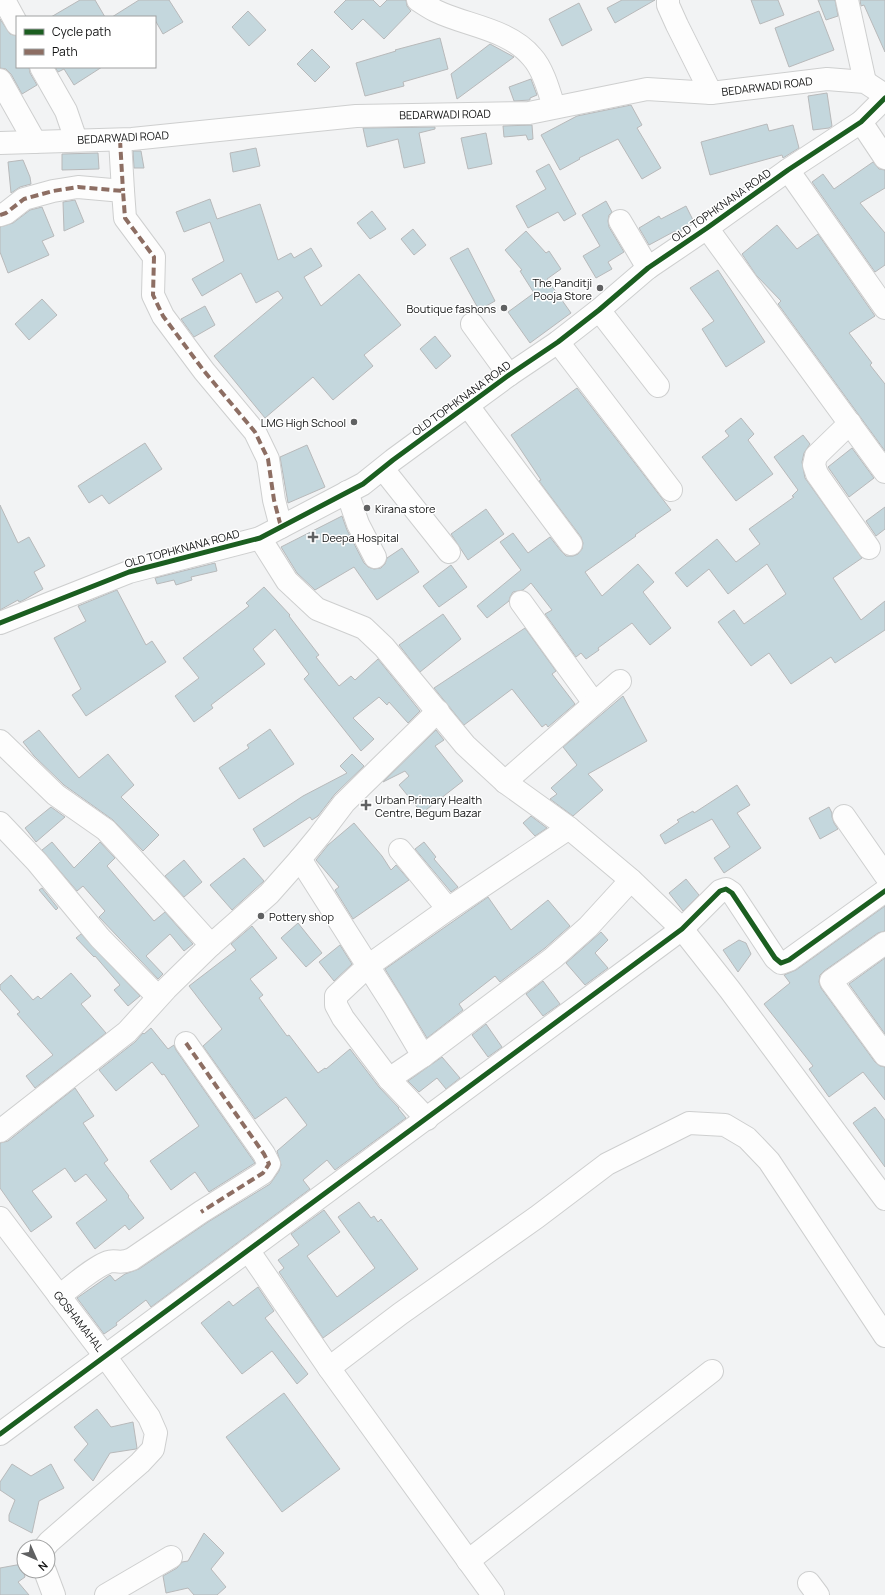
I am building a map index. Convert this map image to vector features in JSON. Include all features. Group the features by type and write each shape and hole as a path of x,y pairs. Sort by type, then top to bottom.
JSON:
{"street":[{"path":"4,0 16,22"},
{"path":"418,0 436,11 502,36 519,45 533,57 545,80 554,107"},
{"path":"668,0 668,5 711,93"},
{"path":"847,0 865,82"},
{"path":"42,68 66,111 76,140"},
{"name":"BEDARWADI ROAD","path":"0,142 120,140 356,116 529,113 647,89 711,93 827,79 865,82 885,95"},
{"path":"0,80 35,142"},
{"name":"OLD TOPHKNANA ROAD","path":"0,623 129,572 260,538 363,484 509,376 558,342 599,310 648,268 788,170 861,122 885,98"},
{"path":"861,122 885,158"},
{"path":"120,140 125,218 154,257 153,295 163,316 204,371 255,432 268,459 274,500 281,527"},
{"path":"788,170 885,308"},
{"path":"0,215 6,214 24,199 53,191 78,187 123,191"},
{"path":"620,221 648,268"},
{"path":"707,228 885,472"},
{"path":"599,310 658,386"},
{"path":"472,324 509,376"},
{"path":"558,342 671,490"},
{"path":"468,406 571,544"},
{"path":"850,423 816,456 814,465 817,474 869,548"},
{"path":"383,469 450,552"},
{"path":"347,492 358,524 375,557"},
{"path":"260,538 287,581 317,609 364,628 384,647 438,711 465,746 505,782 568,828 631,880 682,929 730,990 885,1200"},
{"path":"521,602 594,703"},
{"path":"505,782 620,681"},
{"path":"0,1131 127,1032 158,997 211,945 269,894 319,836 344,803 438,711"},
{"path":"1,745 56,795 106,830 211,945"},
{"path":"844,816 885,875"},
{"path":"0,823 37,862 100,938 158,997"},
{"path":"427,1119 389,1079 343,1018 336,1005 336,996 368,966 448,909 568,828"},
{"path":"400,850 448,909"},
{"path":"300,858 393,1005 423,1056"},
{"path":"389,1079 423,1056 553,958 588,927 631,880"},
{"path":"0,1434 682,929 720,891 726,889 732,893 775,958 781,963 785,962 885,892"},
{"path":"885,943 831,982 885,1055"},
{"path":"60,1296 99,1266 112,1261 125,1263 132,1259 267,1169 269,1164 264,1154 186,1043"},
{"path":"329,1368 400,1314 530,1222 607,1164 689,1123 725,1125 747,1138 769,1161 885,1336"},
{"name":"GOSHAMAHAL","path":"0,1218 105,1356 149,1417 156,1432 152,1449 140,1463 52,1539"},
{"path":"248,1250 329,1368 493,1595"},
{"path":"468,1561 712,1371"},
{"path":"106,1595 171,1558"},
{"path":"48,1579 54,1595"}],"building":[{"path":"80,0 95,0 104,16 53,16"},
{"path":"139,0 169,0 183,22 163,34 156,22 156,16 114,16"},
{"path":"346,0 373,0 380,7 387,0 406,0 407,6 411,11 384,39 363,19 352,30 334,12"},
{"path":"622,0 655,0 615,23 607,8"},
{"path":"751,0 778,0 784,15 760,24"},
{"path":"818,0 835,0 838,16 826,20"},
{"path":"860,0 885,0 885,52 864,5 861,6"},
{"path":"579,3 592,30 562,46 549,19"},
{"path":"248,11 266,30 249,46 232,27"},
{"path":"819,11 834,50 789,67 775,28"},
{"path":"0,19 10,34 16,36 16,68 29,68 30,73 37,85 22,94 11,74 6,69 0,68"},
{"path":"440,38 448,69 403,82 404,86 365,96 356,63 396,51 395,50"},
{"path":"490,44 514,57 457,99 451,74"},
{"path":"312,49 330,67 315,82 297,64"},
{"path":"56,68 100,68 74,85 64,69 58,72"},
{"path":"531,79 537,95 530,98 530,100 514,101 509,87"},
{"path":"827,93 832,126 829,128 813,130 808,96"},
{"path":"631,105 642,125 637,128 661,168 642,179 618,139 579,158 580,159 560,170 541,135 577,116"},
{"path":"767,124 769,131 793,125 799,148 783,158 782,155 710,175 701,142"},
{"path":"532,125 533,139 528,140 526,135 504,137 503,126"},
{"path":"435,127 435,129 419,133 425,163 404,168 398,139 367,147 363,128"},
{"path":"486,133 492,164 468,169 461,138"},
{"path":"256,148 260,166 233,172 230,153"},
{"path":"133,151 141,151 144,168 134,168"},
{"path":"98,153 99,169 62,170 62,154"},
{"path":"23,160 30,177 31,184 20,187 11,193 8,162"},
{"path":"873,162 879,169 885,170 885,188 860,203 885,233 885,265 875,272 812,182 823,174 834,189"},
{"path":"549,164 576,214 564,221 558,212 528,228 516,206 546,189 536,171"},
{"path":"210,199 217,219 260,204 278,260 291,253 294,258 311,248 322,266 304,277 321,306 359,274 401,325 364,355 373,366 333,400 313,377 265,418 214,356 283,298 278,291 256,303 241,273 202,296 192,279 224,261 210,222 184,232 176,212"},
{"path":"75,200 84,222 64,231 63,202"},
{"path":"606,201 612,212 609,215 609,227 624,252 608,262 612,269 596,278 583,256 600,246 582,215"},
{"path":"686,206 694,222 676,234 675,231 649,245 639,228 659,216 661,219"},
{"path":"42,207 54,236 42,241 49,255 8,273 0,252 0,227 13,223 30,210"},
{"path":"372,211 386,229 370,239 357,223"},
{"path":"777,225 797,249 818,234 875,316 849,333 872,363 870,365 885,384 885,451 778,304 781,301 756,275 742,254"},
{"path":"413,229 426,245 414,255 401,239"},
{"path":"526,231 546,253 549,251 561,269 547,279 571,313 530,343 508,312 534,293 520,271 522,270 505,250"},
{"path":"468,248 495,301 479,310 450,258"},
{"path":"718,270 765,342 726,367 702,329 714,321 690,288"},
{"path":"42,299 57,315 29,340 15,324"},
{"path":"205,306 215,325 194,337 181,319"},
{"path":"435,336 451,356 436,369 420,349"},
{"path":"577,388 671,510 585,572 602,596 638,564 654,582 643,592 671,628 650,645 632,623 598,648 599,650 586,659 581,653 576,657 545,614 552,610 531,583 523,590 513,592 509,601 487,618 477,606 521,570 500,542 513,533 528,553 550,537 566,556 578,554 582,549 583,543 581,537 539,481 541,480 511,435"},
{"path":"741,418 754,434 748,440 773,474 736,501 702,457 729,436 725,431"},
{"path":"803,435 810,444 804,453 802,462 805,478 862,558 833,578 861,620 885,601 885,630 835,663 831,657 791,684 769,653 751,666 718,622 734,610 744,624 786,594 767,564 728,594 709,569 687,587 675,573 717,539 736,562 760,544 749,529 794,497 792,496 798,490 774,457"},
{"path":"145,443 162,469 109,504 102,495 89,503 78,486"},
{"path":"307,445 325,487 288,503 280,457"},
{"path":"852,448 874,478 849,497 828,467"},
{"path":"0,505 18,543 29,537 45,566 34,572 43,589 22,601 19,602 18,600 0,610"},
{"path":"885,507 885,529 876,536 866,521"},
{"path":"486,509 504,534 468,560 451,534"},
{"path":"342,516 347,530 364,563 368,567 374,569 381,568 385,564 387,558 402,548 419,572 377,600 354,567 315,590 297,573 281,547"},
{"path":"215,563 217,571 191,577 192,580 176,585 174,580 157,584 155,578"},
{"path":"451,565 467,587 439,607 423,586"},
{"path":"264,587 290,615 289,616 319,655 316,657 339,686 351,676 355,680 378,659 420,711 408,723 389,702 387,705 379,697 353,718 374,739 361,751 304,679 309,674 275,629 253,649 265,664 211,705 213,708 194,722 175,696 199,678 183,658 249,606 246,603"},
{"path":"117,590 146,645 152,641 166,662 86,716 72,695 81,689 54,638 86,621 78,606"},
{"path":"443,614 461,639 420,672 399,645"},
{"path":"525,628 556,671 552,674 575,704 548,727 546,724 542,727 512,689 464,725 434,688"},
{"path":"623,696 647,741 588,774 603,790 573,816 550,799 557,794 551,788 577,765 563,747"},
{"path":"270,729 294,764 239,799 219,768 249,748 247,745"},
{"path":"39,730 79,778 108,754 134,785 121,797 159,835 143,851 113,820 64,785 34,756 23,742"},
{"path":"436,730 444,740 435,746 463,781 422,813 399,785 409,776 405,771 383,782"},
{"path":"352,754 364,766 335,794 318,816 312,820 310,817 264,847 253,829 303,796 347,773 340,766"},
{"path":"737,785 750,805 737,813 761,848 724,873 714,858 730,847 712,819 665,844 660,835 679,822 677,820 693,811 694,813"},
{"path":"51,807 65,817 36,842 25,828"},
{"path":"829,807 834,823 838,829 820,839 809,818"},
{"path":"531,816 547,828 535,836 523,823"},
{"path":"354,823 382,856 391,870 396,865 409,880 353,919 335,890 339,887 316,860 328,845"},
{"path":"52,842 74,868 100,842 115,858 107,866 154,921 165,912 193,944 184,951 170,934 146,956 163,974 158,979 99,917 105,911 83,886 77,891 42,850"},
{"path":"424,842 436,857 434,859 458,887 451,892 415,849"},
{"path":"244,858 264,881 232,910 210,885"},
{"path":"184,860 202,882 184,897 165,876"},
{"path":"686,879 699,895 683,911 669,893"},
{"path":"42,888 58,908 56,910 39,890"},
{"path":"488,897 511,930 548,900 570,926 545,948 500,982 495,976 459,1004 463,1010 427,1038 385,969"},
{"path":"885,906 885,931 878,933 824,971 820,975 819,982 821,988 875,1062 880,1066 885,1067 885,1100 863,1072 829,1097 809,1069 813,1066 764,1004 790,983 784,975 796,970"},
{"path":"298,923 322,953 306,967 281,938"},
{"path":"252,926 277,958 250,979 263,995 259,998 287,1036 289,1035 318,1073 325,1068 326,1069 350,1049 379,1087 399,1108 406,1118 335,1170 327,1160 303,1180 310,1189 151,1307 146,1300 104,1334 77,1298 110,1275 115,1281 125,1274 139,1269 208,1222 270,1184 279,1171 281,1165 277,1151 307,1125 286,1097 255,1119 203,1046 222,1029 189,986 236,950 231,944"},
{"path":"601,932 608,940 595,953 608,968 585,985 566,963"},
{"path":"81,934 140,996 128,1006 114,990 120,985 95,956 94,957 76,938"},
{"path":"739,940 746,943 751,954 738,972 723,950"},
{"path":"340,945 352,964 334,981 319,962"},
{"path":"885,958 885,1034 849,984"},
{"path":"71,973 91,996 81,1004 106,1033 35,1088 26,1076 53,1055 17,1014 20,1012 0,989 0,985 11,975 33,1000 38,996 41,999"},
{"path":"543,981 560,1004 543,1016 526,994"},
{"path":"486,1024 502,1047 488,1057 472,1035"},
{"path":"151,1028 168,1049 174,1045 255,1163 209,1192 195,1172 171,1190 150,1161 199,1126 164,1074 162,1075 152,1062 116,1091 99,1070"},
{"path":"442,1057 460,1078 446,1089 437,1078 419,1092 408,1081"},
{"path":"75,1088 94,1116 83,1123 108,1160 104,1163 144,1218 129,1230 125,1225 95,1249 76,1223 107,1200 86,1174 75,1182 65,1168 32,1191 52,1217 31,1232 0,1188 0,1143 8,1141"},
{"path":"875,1107 885,1120 885,1167 853,1123"},
{"path":"359,1202 371,1218 374,1216 378,1222 381,1219 418,1269 323,1338 279,1272 284,1268 278,1260 299,1245 291,1234 324,1210 340,1232 307,1256 337,1297 375,1268 338,1217"},
{"path":"258,1287 274,1311 265,1318 308,1374 297,1384 272,1351 242,1374 201,1323 229,1301 233,1306"},
{"path":"284,1393 340,1469 282,1512 226,1437"},
{"path":"97,1409 111,1427 133,1422 137,1448 110,1453 93,1481 74,1460 88,1444 74,1427"},
{"path":"12,1464 31,1476 51,1464 64,1488 39,1501 32,1533 9,1521 9,1515 15,1500 0,1490 0,1482"},
{"path":"204,1533 224,1553 211,1569 226,1587 217,1595 194,1595 188,1588 166,1593 163,1576 177,1568 182,1562 188,1561"},
{"path":"16,1565 16,1579 22,1579 18,1582 29,1595 0,1595 0,1568"}],"marked path":[{"path":"120,140 123,191"},
{"path":"0,215 6,213 24,199 53,191 78,187 123,191 125,218 154,257 153,295 163,316 204,371 255,432 268,459 274,500 281,527"},
{"path":"186,1043 264,1154 269,1164 263,1173 201,1212"}],"cycle path":[{"path":"0,623 129,572 260,538 363,484 393,460 509,375 558,342 599,310 648,268 788,170 861,122 885,98"},
{"path":"0,1434 682,929 720,891 726,889 732,893 775,958 781,963 789,960 885,891"}],"place":[{"name":"The Panditji Pooja Store","path":"600,288"},
{"name":"Boutique fashons","path":"504,308"},
{"name":"LMG High School","path":"354,422"},
{"name":"Kirana store","path":"367,508"},
{"name":"Deepa Hospital","path":"313,537"},
{"name":"Urban Primary Health Centre, Begum Bazar","path":"366,805"},
{"name":"Pottery shop","path":"261,916"}]}
